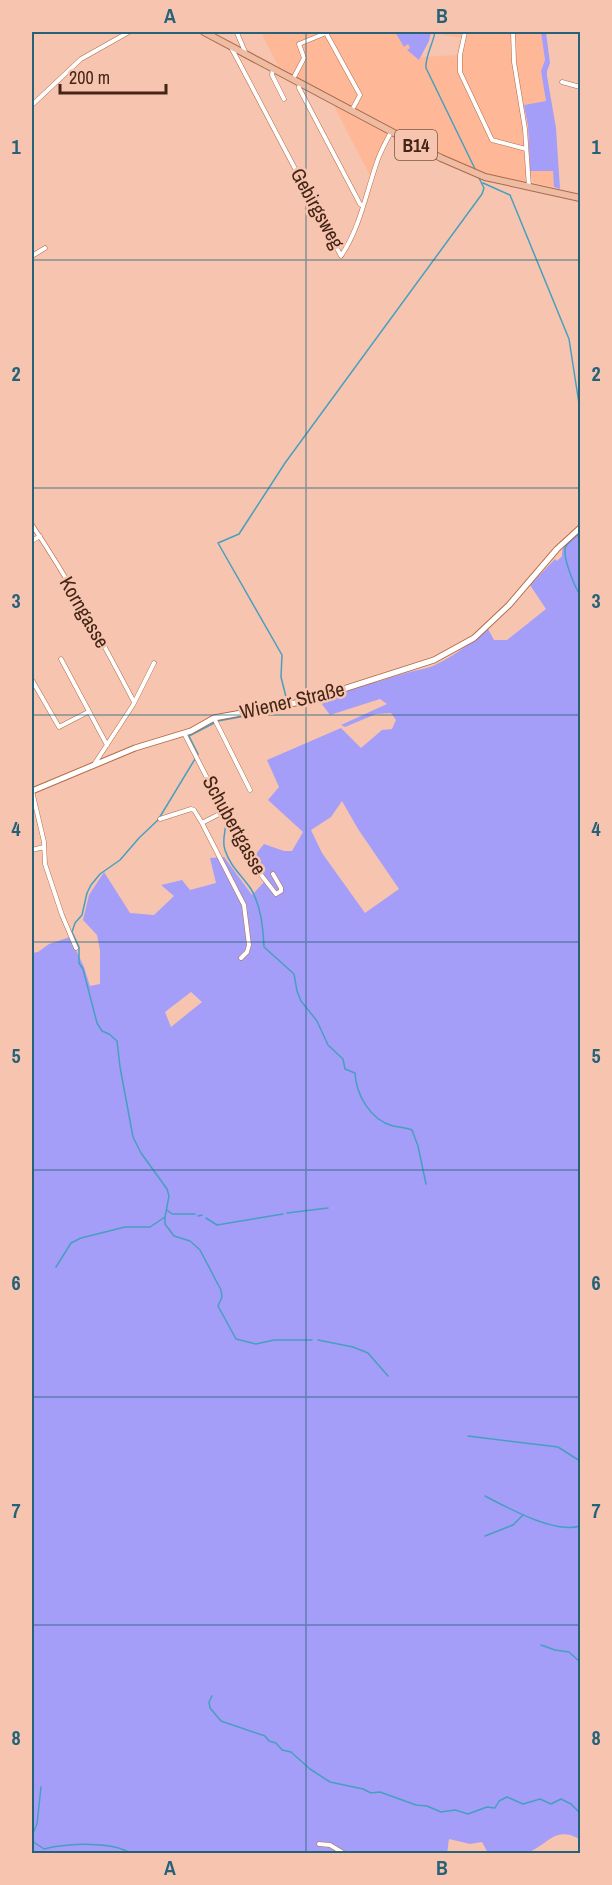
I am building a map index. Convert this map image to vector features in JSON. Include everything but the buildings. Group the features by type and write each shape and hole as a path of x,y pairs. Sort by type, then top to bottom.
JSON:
{"main road":[{"name":"B14","path":"204,32 472,172 484,177 580,198"},
{"name":"Wiener Straße","path":"32,791 135,748 215,721 315,698 380,676 426,664 474,638 509,605 557,549 580,528"}],"street":[{"path":"32,105 81,59 129,32"},
{"path":"465,32 460,55 460,72 492,140 526,150"},
{"path":"513,32 514,62 525,129 529,187"},
{"path":"237,33 247,54"},
{"path":"352,110 360,95 326,33 299,44 304,58 297,81 299,88 363,206"},
{"name":"Gebirgsweg","path":"231,46 341,256 363,206 377,160 391,131"},
{"path":"274,69 272,75 284,99"},
{"path":"562,82 580,87"},
{"path":"32,256 45,248"},
{"name":"Korngasse","path":"32,525 91,619 134,702"},
{"path":"32,541 40,537"},
{"path":"61,659 107,746"},
{"path":"94,766 134,702 154,663"},
{"path":"32,680 59,727 88,712"},
{"path":"215,721 250,790"},
{"name":"Schubertgasse","path":"184,733 248,858 276,894 281,888 273,874"},
{"path":"32,791 44,847 45,864 76,948"},
{"path":"160,819 191,809 202,823 244,905 249,945 247,952 241,958"},
{"path":"202,823 224,812"},
{"path":"32,850 44,847"},
{"path":"319,1844 330,1845 345,1854"}],"shaded area":[{"path":"261,32 395,32 404,47 408,43 411,48 408,50 419,60 421,57 457,55 461,38 442,35 443,32 541,32 545,60 541,71 546,101 523,105 530,185 487,175 461,165 348,106 278,66"},
{"path":"395,32 431,32 419,60 407,50 410,48 408,44 404,47"},
{"path":"541,32 546,32 550,63 547,76 556,128 560,189 554,187 553,171 530,171 528,126 524,105 546,101 541,71 545,60"},
{"path":"332,102 391,133 372,180"},
{"path":"530,171 553,171 554,187 532,181"},
{"path":"580,531 580,1839 571,1835 557,1835 534,1850 519,1854 488,1853 482,1842 470,1844 449,1839 447,1854 32,1853 32,953 70,937 90,986 100,984 100,950 97,935 83,920 89,895 104,872 130,913 154,915 174,896 161,885 182,880 190,890 216,883 210,858 224,857 252,895 265,881 252,859 264,844 284,851 292,851 303,832 268,800 279,787 267,760 341,728 361,748 382,730 392,729 396,720 391,713 376,714 345,727 341,725 387,704 380,699 330,715 319,700 373,681 377,682 440,663 488,629 494,640 507,640 546,609 530,585 555,559 557,561 562,556 570,538","holes":["342,801 399,889 365,913 322,853 311,830 331,817","191,992 202,1002 171,1027 165,1012"]}],"waterway":[{"path":"435,32 426,68 476,171"},
{"path":"287,701 281,677 282,655 218,543 239,534 285,463 482,194 484,188 479,178"},
{"path":"483,183 510,195 569,339 580,410"},
{"path":"580,533 566,546 565,550 569,571 580,595"},
{"path":"289,705 289,708 218,721 189,736 198,754 158,820 120,860 100,874 91,885 82,915 75,923 72,932 79,947 79,963 83,969 97,1023 102,1031 117,1041 133,1137 141,1153 167,1189 169,1196 165,1224 174,1236 190,1241 200,1250 221,1290 222,1297 218,1306 236,1339 256,1344 274,1340 312,1340"},
{"path":"226,818 225,850 257,902 264,947 294,974 301,1001 317,1021 328,1045 343,1059 345,1069 355,1073 361,1097 371,1112 385,1123 412,1130 426,1184"},
{"path":"287,1213 328,1208"},
{"path":"167,1210 172,1214 195,1214"},
{"path":"206,1218 217,1225 283,1214"},
{"path":"198,1216 202,1215"},
{"path":"56,1267 71,1243 81,1238 125,1227 150,1227 165,1217"},
{"path":"318,1340 353,1347 368,1353 388,1376"},
{"path":"468,1436 558,1447 580,1461"},
{"path":"485,1496 545,1523 570,1528 580,1526"},
{"path":"485,1536 513,1525 523,1515"},
{"path":"541,1645 569,1652 580,1662"},
{"path":"212,1696 209,1702 210,1708 221,1721 265,1736 282,1750 291,1752 310,1769 330,1782 371,1793 380,1792 441,1812 455,1810 468,1814 487,1807 495,1808 499,1801 507,1797 523,1804 540,1799 551,1804 561,1799 571,1804 580,1813"},
{"path":"32,1835 37,1824 41,1787"},
{"path":"32,1841 44,1849 102,1845 131,1854"}]}
